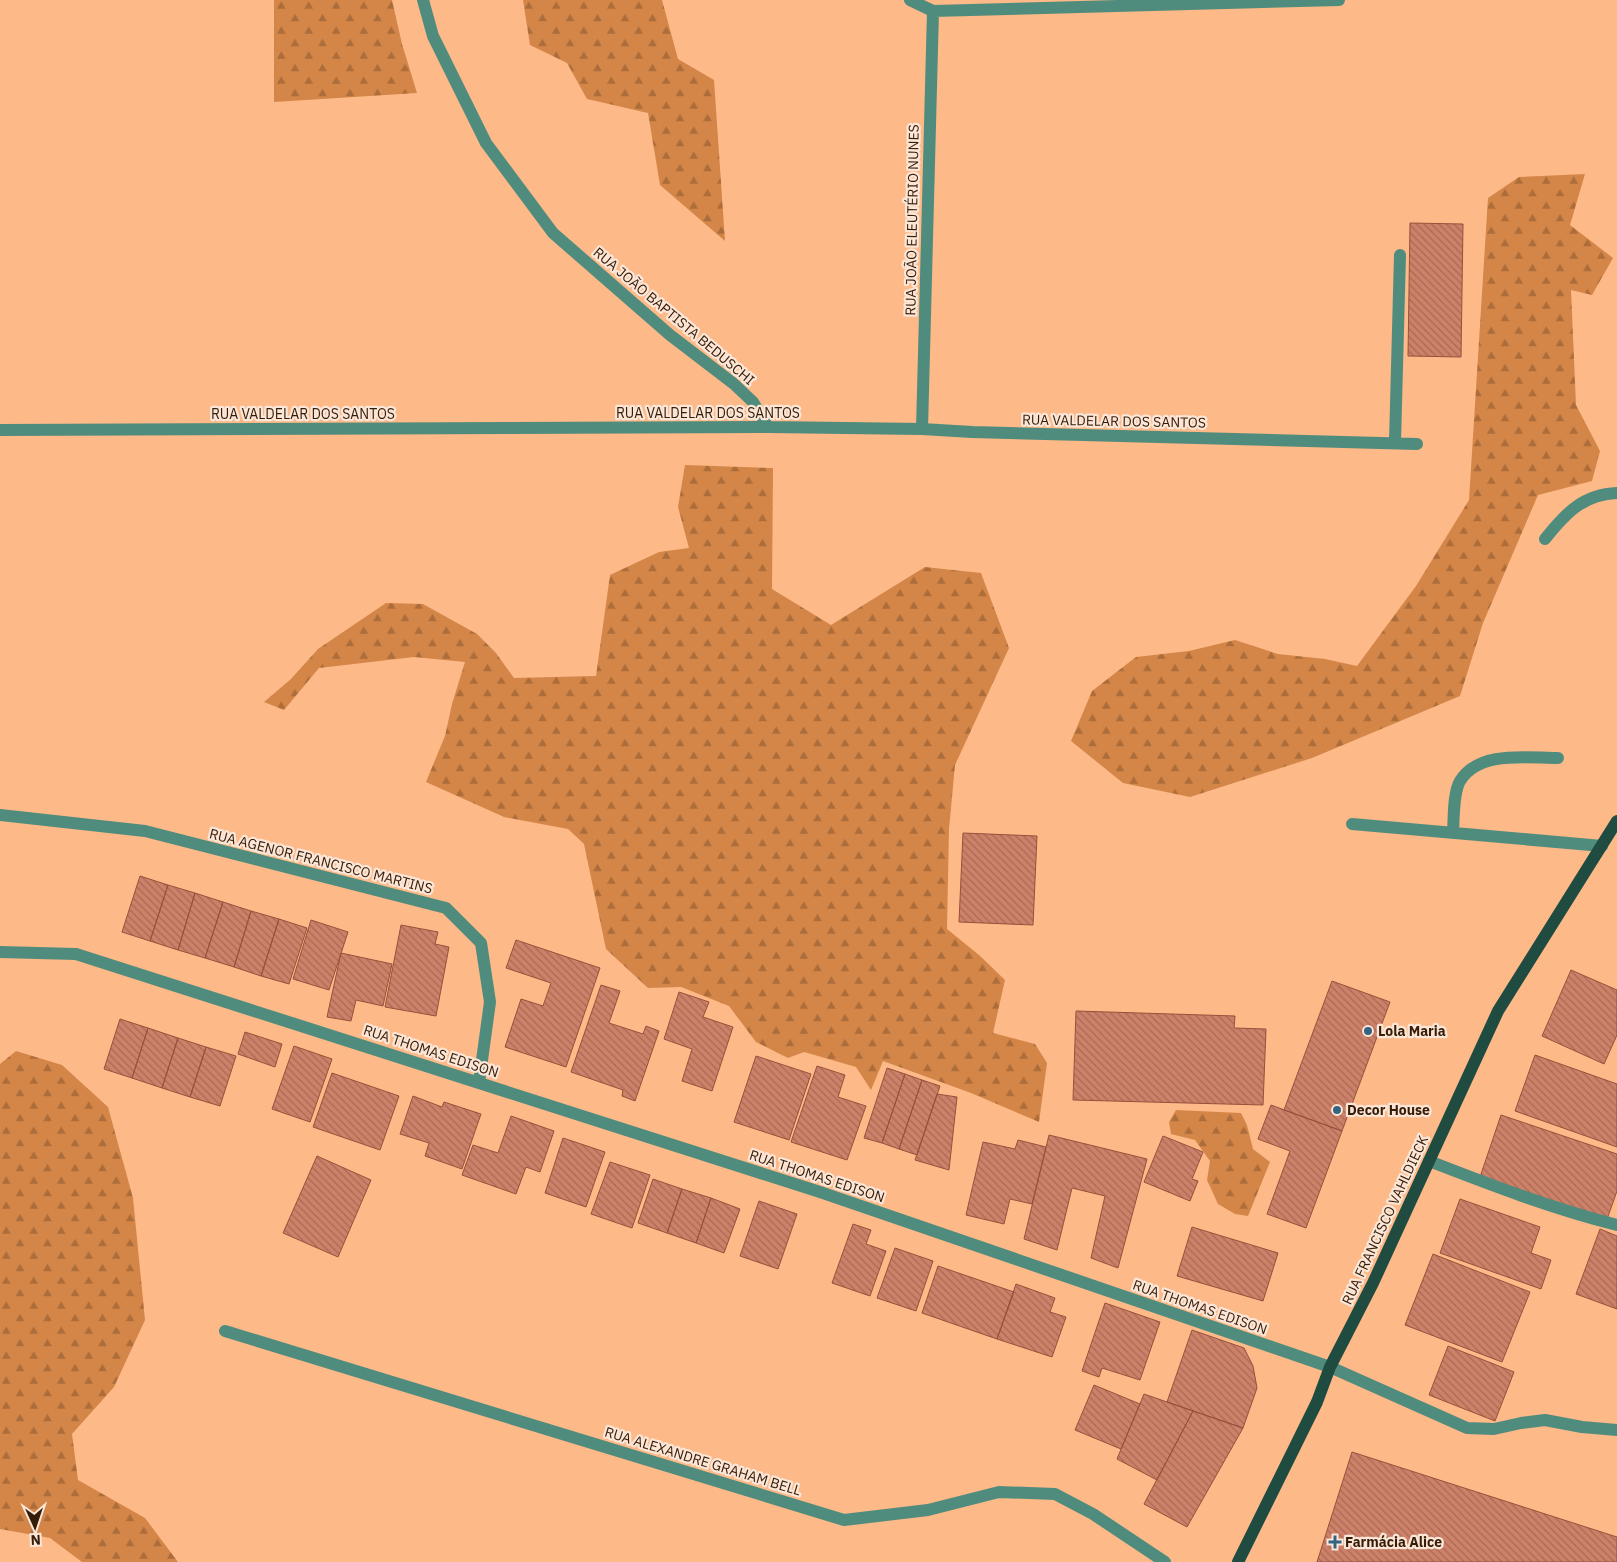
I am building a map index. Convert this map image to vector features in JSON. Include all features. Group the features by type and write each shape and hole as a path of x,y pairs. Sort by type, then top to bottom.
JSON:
{"main road":[{"name":"RUA FRANCISCO VAHLDIECK","path":"1238,1562 1317,1402 1330,1367 1373,1283 1498,1011 1617,821"}],"street":[{"name":"RUA JOÃO BAPTISTA BEDUSCHI","path":"423,0 433,36 486,143 553,233 670,335 734,384 753,402 768,427"},
{"path":"910,0 933,11 1339,0"},
{"name":"RUA JOÃO ELEUTÉRIO NUNES","path":"922,429 933,11"},
{"path":"1395,442 1400,255"},
{"name":"RUA VALDELAR DOS SANTOS","path":"0,430 768,427 922,429 1417,444"},
{"path":"1545,539 1561,519 1577,505 1593,497 1617,493"},
{"path":"1453,832 1460,782 1472,767 1487,761 1509,758 1558,758"},
{"name":"RUA AGENOR FRANCISCO MARTINS","path":"0,815 145,831 446,908 480,943 490,1002 479,1082"},
{"path":"1352,824 1602,846"},
{"name":"RUA THOMAS EDISON","path":"0,952 76,954 820,1192 1330,1367 1467,1428 1494,1429 1545,1420 1582,1427 1617,1430"},
{"path":"1429,1161 1498,1188 1617,1225"},
{"name":"RUA ALEXANDRE GRAHAM BELL","path":"225,1331 844,1520 928,1510 999,1492 1055,1494 1093,1514 1165,1562"}],"green space":[{"path":"274,0 392,0 402,44 417,93 274,102"},
{"path":"523,0 662,0 678,59 714,80 725,241 660,185 648,113 587,99 567,63 530,45"},
{"path":"1585,174 1570,225 1613,258 1592,295 1571,290 1576,405 1600,451 1592,481 1538,495 1483,623 1460,696 1312,758 1190,797 1123,783 1071,741 1092,691 1136,657 1189,651 1235,640 1278,654 1325,659 1357,666 1416,586 1469,500 1488,198 1519,177"},
{"path":"685,465 773,468 772,589 831,625 925,567 981,573 1009,648 955,765 949,829 947,929 979,955 1005,980 993,1033 1035,1044 1047,1063 1039,1122 971,1093 883,1061 871,1090 856,1067 804,1052 788,1058 756,1042 729,1006 681,987 648,988 606,949 584,844 568,829 504,817 426,782 445,736 452,704 465,662 414,657 319,668 284,710 264,702 291,679 318,649 386,603 423,604 477,634 496,653 514,678 596,676 610,575 659,552 689,548 678,507"},
{"path":"16,1051 62,1065 108,1107 133,1198 145,1320 114,1387 72,1434 78,1480 145,1518 178,1562 82,1562 50,1538 0,1529 0,1064"},
{"path":"1176,1110 1241,1113 1247,1125 1253,1149 1270,1162 1248,1216 1235,1214 1218,1204 1207,1180 1210,1161 1195,1140 1171,1134 1169,1122"}],"building":[{"path":"1410,223 1463,224 1461,357 1408,356"},
{"path":"963,833 1037,836 1033,925 959,922"},
{"path":"140,876 168,885 150,941 122,932"},
{"path":"168,885 195,893 178,950 150,941"},
{"path":"195,893 223,902 205,958 178,950"},
{"path":"223,902 251,911 234,967 205,958"},
{"path":"251,911 279,919 261,976 234,967"},
{"path":"279,919 307,928 289,984 261,976"},
{"path":"311,920 348,932 329,990 293,979"},
{"path":"401,925 438,932 435,944 449,947 436,1016 385,1007"},
{"path":"516,940 600,968 566,1067 505,1047 521,999 543,1006 551,983 506,968"},
{"path":"341,953 392,964 383,1006 356,1000 351,1021 327,1017"},
{"path":"1571,970 1617,990 1617,1035 1604,1064 1542,1036"},
{"path":"1332,981 1390,1002 1342,1131 1284,1110"},
{"path":"601,985 620,991 609,1023 643,1034 646,1026 659,1031 635,1101 622,1096 623,1090 571,1072"},
{"path":"679,992 709,1002 703,1017 733,1027 712,1091 682,1081 692,1049 664,1039"},
{"path":"1076,1011 1235,1016 1234,1028 1266,1029 1263,1105 1073,1100"},
{"path":"120,1019 148,1028 132,1078 104,1069"},
{"path":"148,1028 178,1038 162,1088 132,1078"},
{"path":"245,1032 282,1044 275,1067 238,1054"},
{"path":"178,1038 206,1047 190,1097 162,1088"},
{"path":"294,1046 332,1059 310,1122 272,1109"},
{"path":"206,1047 236,1056 220,1106 190,1097"},
{"path":"1535,1055 1617,1084 1617,1147 1515,1111"},
{"path":"756,1056 811,1074 789,1140 734,1122"},
{"path":"817,1066 845,1075 838,1097 866,1106 847,1160 791,1142"},
{"path":"887,1068 905,1074 882,1143 864,1138"},
{"path":"332,1073 399,1096 380,1150 313,1127"},
{"path":"905,1074 922,1080 899,1149 882,1143"},
{"path":"922,1080 940,1086 917,1155 899,1149"},
{"path":"937,1094 957,1097 949,1170 915,1160"},
{"path":"413,1096 442,1107 444,1102 481,1114 462,1169 425,1156 429,1143 400,1134"},
{"path":"1271,1105 1342,1131 1306,1228 1267,1214 1290,1151 1258,1139"},
{"path":"1501,1115 1617,1154 1617,1191 1606,1222 1479,1180"},
{"path":"511,1116 554,1131 540,1172 526,1167 516,1194 462,1175 473,1145 498,1153"},
{"path":"1049,1135 1147,1159 1118,1268 1091,1258 1105,1196 1072,1188 1057,1250 1024,1239"},
{"path":"1163,1136 1203,1152 1192,1179 1198,1181 1190,1201 1144,1182"},
{"path":"563,1138 605,1152 586,1207 545,1193"},
{"path":"1018,1140 1046,1147 1032,1204 1010,1199 1004,1224 966,1215 983,1142 1015,1149"},
{"path":"317,1156 371,1180 338,1257 283,1233"},
{"path":"610,1162 650,1175 632,1228 591,1214"},
{"path":"653,1179 682,1189 667,1233 638,1223"},
{"path":"682,1189 711,1198 696,1243 667,1233"},
{"path":"711,1198 740,1209 724,1253 696,1243"},
{"path":"1460,1199 1540,1227 1531,1253 1551,1260 1541,1289 1440,1253"},
{"path":"759,1201 797,1214 778,1269 740,1256"},
{"path":"853,1224 871,1230 866,1244 886,1251 870,1296 832,1283"},
{"path":"1192,1227 1278,1253 1263,1301 1177,1276"},
{"path":"1600,1229 1617,1236 1617,1309 1576,1294"},
{"path":"895,1248 933,1261 916,1311 877,1298"},
{"path":"1433,1254 1530,1292 1502,1362 1405,1325"},
{"path":"938,1266 1014,1292 997,1339 922,1313"},
{"path":"1016,1284 1055,1298 1050,1312 1066,1317 1052,1357 997,1339"},
{"path":"1105,1303 1160,1322 1140,1380 1102,1368 1099,1377 1082,1371"},
{"path":"1192,1330 1244,1348 1253,1366 1257,1388 1243,1428 1167,1402"},
{"path":"1448,1346 1514,1372 1495,1421 1429,1395"},
{"path":"1094,1385 1140,1404 1121,1449 1075,1430"},
{"path":"1144,1394 1193,1411 1157,1480 1117,1459"},
{"path":"1193,1411 1243,1428 1187,1527 1144,1504"},
{"path":"1352,1452 1617,1537 1617,1562 1317,1562"}],"place":[{"name":"Lola Maria","path":"1368,1031"},
{"name":"Decor House","path":"1337,1110"},
{"name":"Farmácia Alice","path":"1335,1542"}]}
